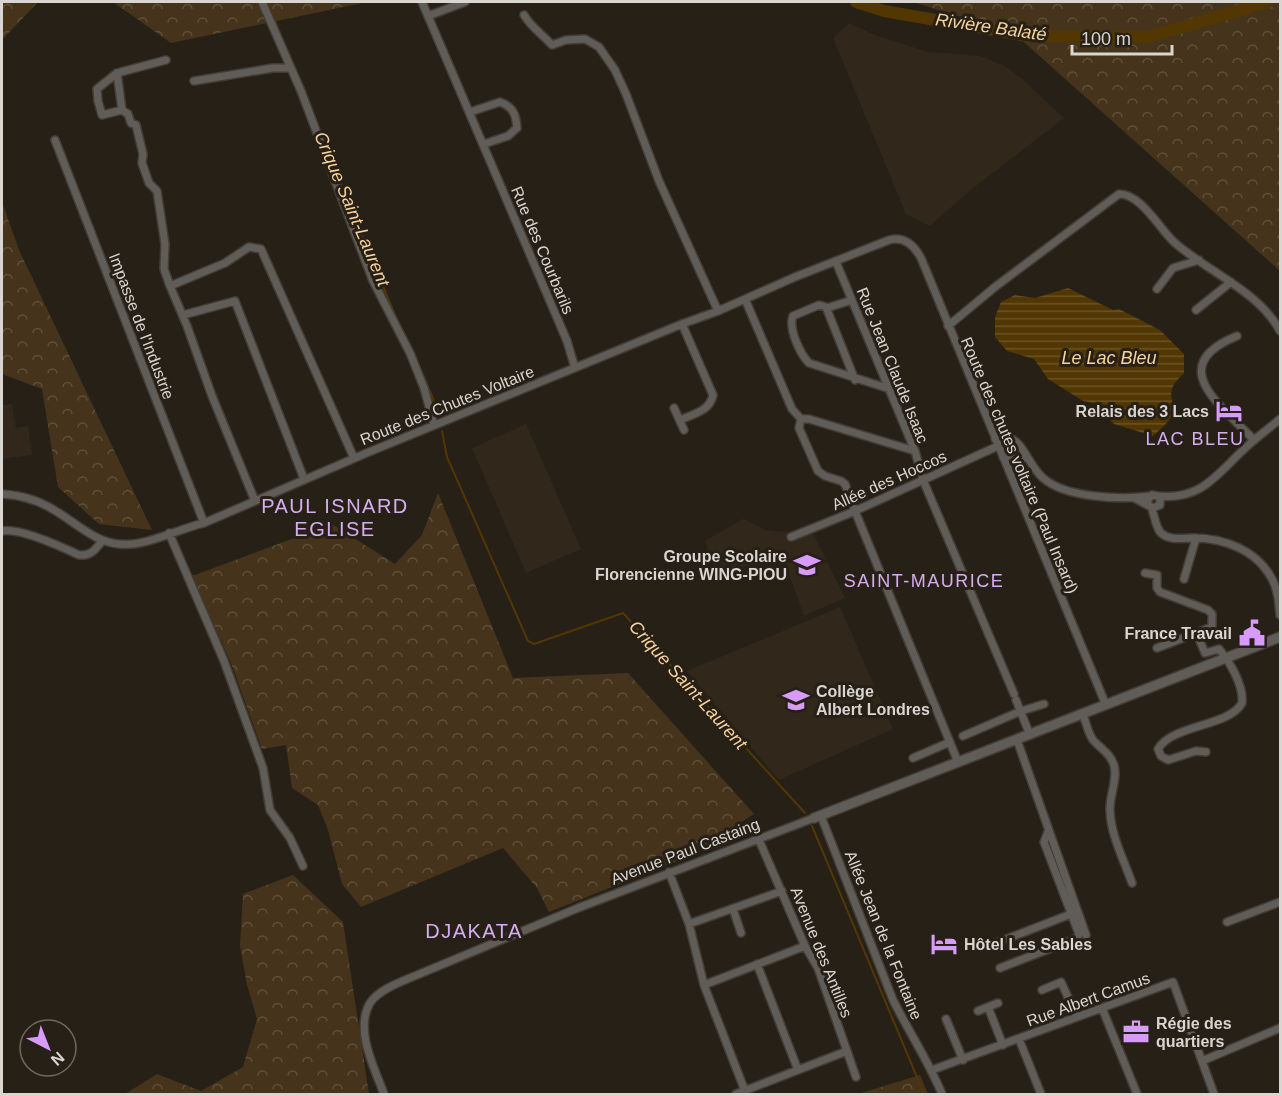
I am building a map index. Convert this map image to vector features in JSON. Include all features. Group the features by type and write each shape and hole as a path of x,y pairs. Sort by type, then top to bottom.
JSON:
{"street":[{"path":"262,2 304,100 373,281 410,353 424,388 434,425"},
{"name":"Rue des Courbarils","path":"422,2 567,341 575,368"},
{"path":"428,16 465,2"},
{"path":"524,15 552,45 579,38 593,43 599,47 615,70 659,181 718,311"},
{"path":"166,60 117,73 98,88 98,101 102,115 122,110 128,114 131,123 136,125 143,154 142,163 149,183 157,191 165,243 164,269 255,501"},
{"path":"194,81 273,68 290,68"},
{"path":"117,73 122,110"},
{"path":"470,112 500,102 511,106 516,117 517,128 508,136 484,144"},
{"name":"Impasse de l'Industrie","path":"55,140 204,523"},
{"path":"948,326 995,287 1119,194 1134,198 1174,242 1231,282 1266,312 1281,331"},
{"name":"Route des Chutes Voltaire","path":"2,494 37,501 102,541 120,545 133,544 169,534 204,523 354,458 889,240 904,240"},
{"name":"Route des chutes voltaire (Paul Insard)","path":"904,240 912,245 921,258 1106,705"},
{"path":"170,286 225,263 249,247 261,249 354,458"},
{"path":"1156,289 1173,268 1199,260"},
{"name":"Rue Jean Claude Isaac","path":"836,262 915,451 923,480 1030,735"},
{"path":"1196,310 1231,282"},
{"path":"745,299 792,409 801,419 800,428 818,471 822,475 845,484 958,762"},
{"path":"852,300 827,308 819,305 795,314 791,319 791,326 808,362 855,380 890,389"},
{"path":"183,315 235,301 304,479"},
{"path":"827,308 855,380"},
{"path":"680,420 705,408 711,402 713,395 682,324"},
{"path":"1237,336 1219,345 1208,355 1201,368 1201,379 1206,389 1254,440"},
{"path":"674,408 684,430"},
{"path":"801,419 809,418 915,451"},
{"path":"996,442 1005,436 1014,439 1021,445 1026,458 1043,479 1054,486 1075,493 1154,502 1206,486 1254,440 1281,419"},
{"name":"Allée des Hoccos","path":"791,537 923,480 996,442"},
{"path":"1003,457 1013,455 1026,458"},
{"path":"1154,502 1159,531 1165,536 1173,539 1196,538 1234,545 1255,558 1273,580 1281,615"},
{"path":"2,531 7,530 34,537 86,556 94,551 102,541"},
{"path":"169,534 224,661 263,768 270,810 290,838 303,866"},
{"path":"1184,579 1196,538"},
{"path":"1145,573 1157,575 1157,588 1160,592 1208,610 1212,614 1212,627 1157,648"},
{"path":"1197,634 1204,653 1219,649 1227,659 1243,696 1241,706 1232,713 1167,739 1158,749 1161,756 1168,760 1196,751 1206,752"},
{"name":"Avenue Paul Castaing","path":"384,1095 370,1057 364,1026 364,1017 370,1003 383,991 485,946 669,872 759,840 1281,637"},
{"path":"963,736 1021,711 1044,704"},
{"path":"1083,714 1091,737 1109,754 1114,765 1116,776 1110,805 1111,819 1132,883"},
{"path":"1017,740 1086,935"},
{"path":"913,758 950,742"},
{"name":"Allée Jean de la Fontaine","path":"817,817 893,1000 932,1070 942,1095"},
{"path":"999,968 1077,938 1079,934 1044,842 1048,832"},
{"name":"Avenue des Antilles","path":"759,840 805,946 818,968 856,1077"},
{"path":"669,872 689,924 704,985 745,1091"},
{"path":"689,924 782,891"},
{"path":"1227,922 1281,902"},
{"path":"733,909 741,933"},
{"path":"991,945 1071,914"},
{"path":"704,985 805,946"},
{"path":"757,964 798,1070"},
{"name":"Rue Albert Camus","path":"932,1070 1173,981 1202,1061"},
{"path":"1042,990 1062,982 1077,1017"},
{"path":"978,1011 998,1003"},
{"path":"988,1007 1003,1045"},
{"path":"1102,1008 1137,1095"},
{"path":"946,1020 963,1060"},
{"path":"1214,1095 1202,1061 1281,1028"},
{"path":"1019,1039 1041,1095"},
{"path":"736,1095 847,1051"}],"shaded area":[{"path":"849,23 877,36 929,52 980,56 1005,66 1064,118 973,188 930,226 906,214 833,38"},
{"path":"12,404 16,428 28,426 32,455 2,459 2,405"},
{"path":"526,424 581,549 526,573 472,448"},
{"name":"Groupe Scolaire Florencienne WING-PIOU","path":"743,519 765,530 787,532 809,525 845,598 804,616 781,553 717,576 705,541"},
{"name":"Collège Albert Londres","path":"840,607 893,729 779,780 687,671"}],"green space":[{"path":"2,2 38,2 2,40"},
{"path":"113,2 367,2 171,43"},
{"path":"913,2 1280,2 1280,271 1015,34"},
{"path":"2,202 19,250 152,530 99,524 58,487 42,389 2,374"},
{"path":"438,493 513,678 628,673 754,814 685,858 549,912 537,888 503,848 361,907 342,884 328,830 318,805 292,788 286,745 262,749 231,663 192,576 332,524 395,564 422,535"},
{"path":"293,875 343,922 369,1094 125,1094 157,1074 201,1091 243,1067 257,1019 247,985 240,946 243,894"},
{"path":"920,1075 928,1094 858,1094"}],"water":[{"name":"Le Lac Bleu","path":"1068,288 1113,310 1119,309 1160,330 1184,354 1184,373 1175,382 1172,390 1175,412 1153,436 1114,424 1093,403 1083,401 1048,379 1034,359 1007,351 995,337 995,317 1001,302 1015,295 1035,298"}],"waterway":[{"name":"Crique Saint-Laurent","path":"267,2 305,93"},
{"name":"Rivière Balaté","path":"856,2 884,11 1027,36 1148,37 1268,2"},
{"name":"Crique Saint-Laurent","path":"333,165 402,332"},
{"name":"Crique Saint-Laurent","path":"417,361 440,415"},
{"name":"Crique Saint-Laurent","path":"442,431 447,457 528,641 534,644 623,613 805,813"},
{"name":"Crique Saint-Laurent","path":"812,826 924,1094"}],"place":[{"name":"Relais des 3 Lacs","path":"1229,411"},
{"name":"Groupe Scolaire Florencienne WING-PIOU","path":"807,565"},
{"name":"France Travail","path":"1252,633"},
{"name":"Collège Albert Londres","path":"796,700"},
{"name":"Hôtel Les Sables","path":"944,944"},
{"name":"Régie des quartiers","path":"1136,1032"}],"district":[{"name":"LAC BLEU","path":"1195,439"},
{"name":"PAUL ISNARD EGLISE","path":"335,518"},
{"name":"SAINT-MAURICE","path":"924,581"},
{"name":"DJAKATA","path":"474,931"}]}
